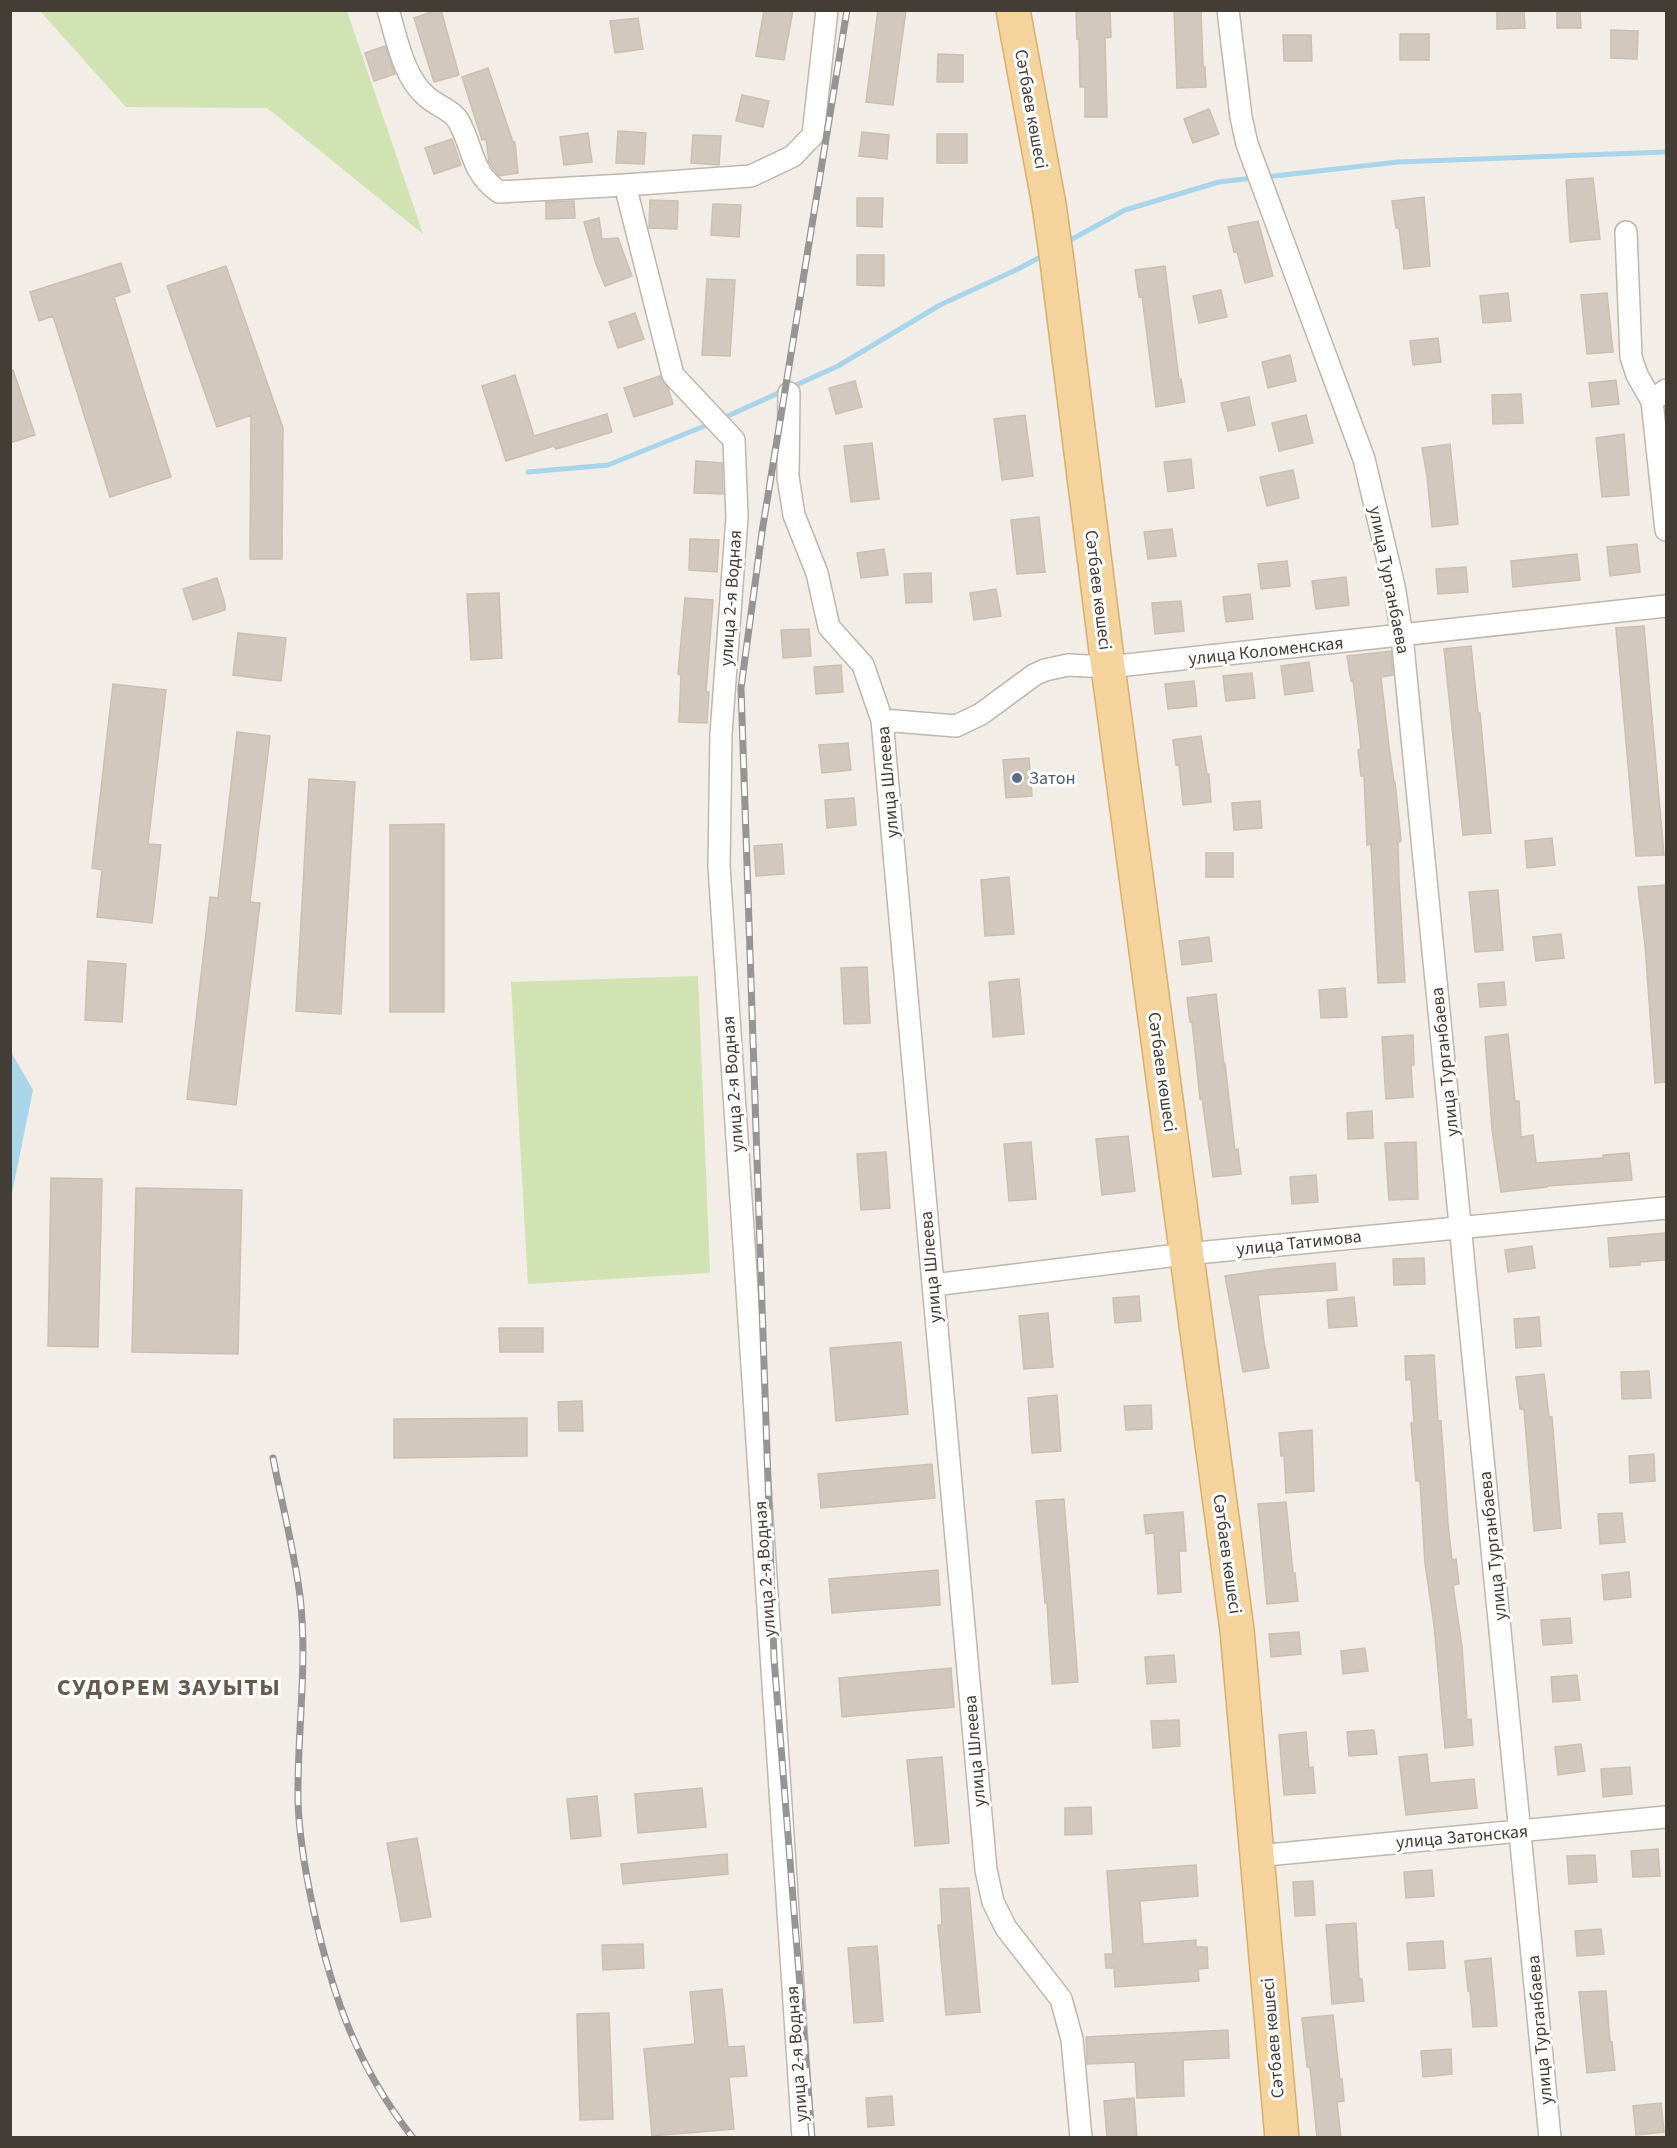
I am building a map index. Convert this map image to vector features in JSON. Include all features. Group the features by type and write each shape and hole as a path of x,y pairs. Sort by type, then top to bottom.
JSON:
{"main road":[{"name":"Сәтбаев көшесі","path":"1013,10 1057,261 1108,667 1237,1630 1282,2138"}],"street":[{"path":"388,10 401,55 415,86 427,98 459,120 480,174 487,184 499,192 751,176 793,156 813,135 827,10"},
{"name":"улица Турганбаева","path":"1228,10 1240,117 1269,206 1364,459 1394,586 1402,636 1522,1831 1550,2138"},
{"name":"улица 2-я Водная","path":"625,185 673,375 734,440 737,517 721,734 719,866 802,2138"},
{"path":"1626,232 1631,357 1637,375 1659,396 1666,530"},
{"name":"улица Шлеева","path":"789,393 788,477 794,515 817,573 829,627 863,665 882,720 986,1870 993,1902 1006,1928 1061,1999 1072,2039 1081,2138"},
{"name":"улица Коломенская","path":"882,720 956,726 981,714 1034,675 1068,665 1108,667 1666,606"},
{"name":"улица Татимова","path":"933,1285 1186,1254 1666,1208"},
{"name":"улица Затонская","path":"1257,1856 1666,1817"}],"green space":[{"path":"40,11 347,11 423,234 267,108 126,107"},
{"path":"698,976 710,1273 528,1284 511,982"}],"water":[{"path":"10,1052 33,1090 11,1198"}],"building":[{"path":"441,10 459,75 434,82 414,18"},
{"path":"764,10 793,10 784,60 756,56"},
{"path":"878,10 906,10 893,105 866,102"},
{"path":"1076,10 1110,10 1111,37 1105,38 1107,117 1085,117 1085,87 1080,87"},
{"path":"1174,10 1201,10 1206,87 1177,88"},
{"path":"1497,10 1524,10 1525,28 1497,29"},
{"path":"1557,10 1580,10 1581,28 1557,28"},
{"path":"638,18 643,49 615,53 610,21"},
{"path":"1611,30 1638,31 1637,59 1611,58"},
{"path":"1400,34 1429,34 1429,60 1400,60"},
{"path":"1283,35 1311,35 1312,61 1284,61"},
{"path":"385,46 395,74 374,81 365,53"},
{"path":"938,54 963,55 963,82 937,82"},
{"path":"488,68 513,142 515,142 518,173 499,176 489,162 486,139 482,140 462,77"},
{"path":"742,95 769,101 763,127 736,121"},
{"path":"1209,109 1219,134 1193,143 1184,119"},
{"path":"618,131 646,133 644,164 616,163"},
{"path":"862,132 889,135 887,159 859,156"},
{"path":"588,133 592,162 564,165 560,137"},
{"path":"937,134 967,134 967,163 937,163"},
{"path":"693,135 721,136 719,165 691,163"},
{"path":"452,139 461,165 434,174 425,148"},
{"path":"1593,178 1600,239 1570,242 1566,180"},
{"path":"1424,197 1430,266 1404,269 1399,228 1396,228 1392,201"},
{"path":"857,198 883,198 882,227 857,226"},
{"path":"650,200 678,201 677,229 649,228"},
{"path":"574,201 575,218 546,219 546,202"},
{"path":"713,204 741,205 739,237 711,235"},
{"path":"599,218 602,239 618,238 632,276 605,286 584,222"},
{"path":"1258,221 1273,276 1245,283 1228,227"},
{"path":"857,255 884,255 884,286 857,285"},
{"path":"121,263 130,292 114,297 171,477 110,497 53,316 39,321 30,292"},
{"path":"226,266 283,428 282,559 250,559 251,415 217,427 167,286"},
{"path":"1165,266 1179,380 1181,379 1185,402 1156,407 1142,296 1139,297 1135,270"},
{"path":"707,279 735,280 730,356 702,355"},
{"path":"1221,290 1227,317 1199,323 1193,296"},
{"path":"1508,293 1511,321 1483,323 1480,296"},
{"path":"1607,293 1613,352 1587,354 1581,295"},
{"path":"635,313 644,339 618,348 609,322"},
{"path":"1438,338 1441,362 1413,365 1410,341"},
{"path":"1290,355 1296,381 1268,388 1262,362"},
{"path":"10,370 13,370 35,435 10,443"},
{"path":"515,375 534,436 607,414 612,432 556,449 554,446 506,461 482,386"},
{"path":"660,376 668,388 673,404 634,417 624,388"},
{"path":"1616,380 1619,404 1592,407 1589,383"},
{"path":"855,381 862,407 836,414 829,388"},
{"path":"1521,394 1523,423 1493,424 1492,395"},
{"path":"1249,397 1255,425 1228,431 1221,403"},
{"path":"1025,415 1033,476 1002,480 994,419"},
{"path":"1306,415 1313,443 1279,451 1272,423"},
{"path":"1624,434 1629,495 1602,497 1596,438"},
{"path":"872,443 879,499 851,502 844,446"},
{"path":"1450,444 1458,524 1432,527 1422,448"},
{"path":"1191,459 1194,488 1168,492 1164,462"},
{"path":"696,461 722,463 723,494 694,493"},
{"path":"1293,470 1299,498 1267,506 1260,477"},
{"path":"1039,517 1045,572 1017,574 1011,520"},
{"path":"1172,529 1176,556 1148,559 1144,532"},
{"path":"690,539 719,540 717,572 689,570"},
{"path":"1637,544 1640,572 1610,576 1607,547"},
{"path":"884,549 888,575 861,578 857,553"},
{"path":"1577,554 1580,580 1513,587 1511,561"},
{"path":"1287,561 1290,586 1261,589 1258,564"},
{"path":"1466,567 1468,592 1438,594 1436,569"},
{"path":"931,573 932,602 906,603 904,574"},
{"path":"1346,577 1349,605 1316,609 1312,581"},
{"path":"217,578 225,610 193,620 183,589"},
{"path":"996,589 1001,616 974,620 970,593"},
{"path":"499,593 502,658 471,660 467,594"},
{"path":"1250,594 1253,619 1226,622 1223,597"},
{"path":"685,598 713,600 706,692 709,692 707,723 679,722 681,675 678,674"},
{"path":"1181,601 1184,631 1155,634 1152,603"},
{"path":"1644,626 1664,855 1636,856 1616,628"},
{"path":"809,629 811,656 783,658 781,630"},
{"path":"238,633 286,638 281,681 233,675"},
{"path":"1471,646 1478,713 1480,713 1491,833 1463,835 1444,649"},
{"path":"1391,651 1393,675 1381,677 1401,841 1398,842 1399,880 1405,982 1378,983 1371,844 1367,845 1364,776 1361,776 1358,750 1361,749 1353,680 1351,681 1347,656"},
{"path":"1309,662 1313,691 1285,695 1281,666"},
{"path":"841,665 843,692 816,694 814,667"},
{"path":"1252,673 1255,698 1226,701 1223,676"},
{"path":"1194,681 1197,706 1168,709 1165,684"},
{"path":"113,684 166,690 148,844 161,845 152,923 97,917 102,870 92,868"},
{"path":"237,732 270,736 250,902 260,903 236,1105 187,1099 210,897 218,898"},
{"path":"1201,736 1207,774 1209,774 1211,802 1183,805 1179,764 1176,765 1173,740"},
{"path":"848,743 851,770 822,773 819,745"},
{"name":"Затон","path":"1029,758 1032,796 1006,798 1003,760"},
{"path":"309,779 355,782 341,1014 296,1011"},
{"path":"854,798 856,825 827,828 825,800"},
{"path":"1260,801 1262,828 1234,830 1232,803"},
{"path":"444,824 444,1012 390,1012 390,825"},
{"path":"1552,838 1555,865 1527,868 1525,841"},
{"path":"782,844 784,874 756,876 754,846"},
{"path":"1206,853 1233,853 1233,877 1206,877"},
{"path":"1009,877 1014,934 985,936 981,880"},
{"path":"1666,885 1666,1082 1655,1083 1645,945 1638,887"},
{"path":"1498,890 1503,950 1475,952 1469,892"},
{"path":"1561,934 1564,958 1536,961 1533,937"},
{"path":"1209,937 1212,961 1182,965 1179,941"},
{"path":"88,961 126,964 122,1022 85,1020"},
{"path":"867,967 870,1023 844,1024 841,968"},
{"path":"1019,979 1024,1034 993,1037 989,982"},
{"path":"1504,982 1506,1005 1480,1007 1478,984"},
{"path":"1345,988 1347,1017 1321,1018 1319,990"},
{"path":"1216,994 1235,1150 1238,1149 1241,1174 1213,1177 1187,998"},
{"path":"1508,1034 1515,1101 1519,1101 1521,1137 1533,1135 1536,1163 1603,1158 1603,1155 1629,1153 1632,1180 1501,1192 1492,1129 1485,1037"},
{"path":"1413,1035 1414,1065 1411,1065 1413,1097 1386,1099 1382,1037"},
{"path":"1372,1111 1373,1138 1348,1139 1347,1113"},
{"path":"1128,1136 1135,1191 1102,1195 1096,1139"},
{"path":"1031,1142 1036,1199 1009,1201 1004,1144"},
{"path":"1416,1142 1418,1199 1389,1200 1385,1143"},
{"path":"886,1152 890,1208 861,1210 857,1154"},
{"path":"1316,1175 1318,1202 1292,1204 1290,1177"},
{"path":"51,1178 102,1179 98,1347 48,1346"},
{"path":"136,1188 242,1190 238,1354 132,1352"},
{"path":"1666,1233 1666,1260 1610,1267 1608,1238"},
{"path":"1532,1246 1535,1268 1508,1272 1505,1250"},
{"path":"1424,1258 1425,1284 1394,1285 1393,1259"},
{"path":"1335,1263 1337,1290 1258,1295 1269,1368 1243,1372 1225,1276"},
{"path":"1139,1296 1141,1321 1115,1323 1113,1298"},
{"path":"1354,1297 1357,1326 1329,1328 1327,1300"},
{"path":"1048,1313 1053,1367 1024,1369 1019,1316"},
{"path":"1539,1317 1541,1346 1516,1348 1514,1319"},
{"path":"499,1328 543,1328 543,1352 500,1352"},
{"path":"901,1342 908,1414 836,1421 830,1348"},
{"path":"1434,1355 1448,1524 1452,1560 1456,1559 1459,1584 1453,1585 1462,1647 1467,1720 1471,1719 1473,1745 1445,1748 1434,1625 1425,1563 1420,1481 1416,1481 1411,1423 1414,1423 1411,1379 1406,1380 1405,1356"},
{"path":"1649,1371 1651,1398 1622,1399 1621,1372"},
{"path":"1544,1374 1549,1417 1552,1417 1561,1528 1534,1531 1524,1409 1520,1409 1516,1377"},
{"path":"1057,1395 1061,1451 1032,1453 1028,1398"},
{"path":"582,1401 583,1431 559,1431 558,1402"},
{"path":"1151,1405 1152,1429 1126,1430 1124,1406"},
{"path":"527,1418 527,1456 394,1458 394,1419"},
{"path":"1312,1430 1314,1491 1286,1493 1284,1456 1281,1456 1279,1433"},
{"path":"1654,1454 1655,1481 1630,1483 1629,1456"},
{"path":"932,1464 935,1498 821,1508 818,1474"},
{"path":"1064,1499 1078,1682 1052,1684 1047,1603 1045,1603 1036,1501"},
{"path":"1286,1502 1298,1601 1267,1604 1258,1504"},
{"path":"1183,1512 1186,1551 1179,1551 1181,1592 1158,1594 1154,1533 1146,1534 1144,1515"},
{"path":"1622,1513 1625,1542 1600,1544 1598,1514"},
{"path":"938,1570 940,1605 832,1613 829,1579"},
{"path":"1629,1572 1631,1597 1604,1600 1602,1575"},
{"path":"1570,1618 1572,1643 1543,1645 1541,1620"},
{"path":"1299,1632 1301,1654 1271,1657 1269,1634"},
{"path":"1365,1648 1368,1671 1343,1674 1341,1651"},
{"path":"1174,1655 1176,1682 1147,1684 1145,1657"},
{"path":"951,1668 954,1707 842,1717 839,1678"},
{"path":"1577,1675 1580,1700 1553,1702 1551,1677"},
{"path":"1179,1720 1180,1746 1153,1748 1151,1721"},
{"path":"1374,1730 1377,1754 1349,1756 1347,1732"},
{"path":"1306,1732 1309,1768 1313,1767 1315,1793 1284,1795 1279,1735"},
{"path":"1581,1744 1585,1771 1558,1775 1555,1747"},
{"path":"1427,1754 1430,1783 1474,1779 1477,1808 1406,1815 1399,1757"},
{"path":"942,1757 949,1843 915,1846 907,1760"},
{"path":"1630,1767 1632,1794 1603,1797 1601,1769"},
{"path":"702,1788 706,1827 638,1833 635,1794"},
{"path":"597,1796 601,1836 571,1839 567,1799"},
{"path":"1091,1807 1092,1834 1065,1835 1065,1808"},
{"path":"417,1838 431,1917 401,1922 387,1843"},
{"path":"1658,1849 1660,1876 1633,1877 1631,1851"},
{"path":"727,1854 728,1874 623,1884 621,1864"},
{"path":"1595,1855 1597,1882 1569,1884 1567,1856"},
{"path":"1196,1865 1198,1896 1140,1901 1143,1944 1196,1940 1196,1947 1207,1947 1208,1968 1198,1969 1199,1981 1115,1987 1114,1968 1106,1968 1105,1954 1113,1954 1107,1871"},
{"path":"1432,1870 1434,1896 1406,1898 1404,1872"},
{"path":"1313,1881 1315,1915 1295,1916 1293,1882"},
{"path":"969,1888 980,2012 946,2015 938,1925 942,1925 940,1889"},
{"path":"1356,1923 1359,1979 1362,1979 1364,2001 1332,2004 1326,1925"},
{"path":"1601,1929 1604,1954 1577,1956 1575,1931"},
{"path":"1443,1941 1445,1968 1409,1970 1407,1943"},
{"path":"643,1944 644,1968 603,1970 602,1945"},
{"path":"877,1946 883,2021 854,2023 848,1948"},
{"path":"1491,1958 1497,2026 1473,2027 1465,1961"},
{"path":"722,1989 728,2047 744,2046 747,2076 729,2077 734,2129 652,2136 644,2049 695,2044 690,1992"},
{"path":"1606,1991 1615,2070 1587,2073 1579,1992"},
{"path":"609,2013 613,2119 580,2120 577,2014"},
{"path":"1333,2015 1344,2101 1337,2102 1341,2138 1317,2138 1310,2067 1307,2067 1302,2018"},
{"path":"1228,2030 1229,2058 1183,2060 1184,2096 1137,2098 1135,2062 1087,2064 1086,2037"},
{"path":"1451,2049 1452,2074 1423,2077 1421,2051"},
{"path":"892,2096 894,2125 868,2127 866,2098"},
{"path":"1134,2098 1137,2138 1107,2138 1104,2101"},
{"path":"1661,2103 1664,2132 1636,2135 1633,2106"}],"waterway":[{"path":"1265,177 1398,162 1666,152"},
{"path":"1065,243 1125,210 1219,182 1253,178"},
{"path":"721,419 838,366 940,305 1044,255"},
{"path":"528,472 608,465 712,423"}],"railway":[{"path":"812,2138 774,1658 741,688 762,532 847,10"},
{"path":"273,1458 300,1596 303,1672 298,1800 301,1842 311,1898 321,1944 350,2031 377,2085 413,2138"}],"place":[{"name":"Затон","path":"1017,778"}],"district":[{"name":"СУДОРЕМ ЗАУЫТЫ","path":"169,1687"}]}
